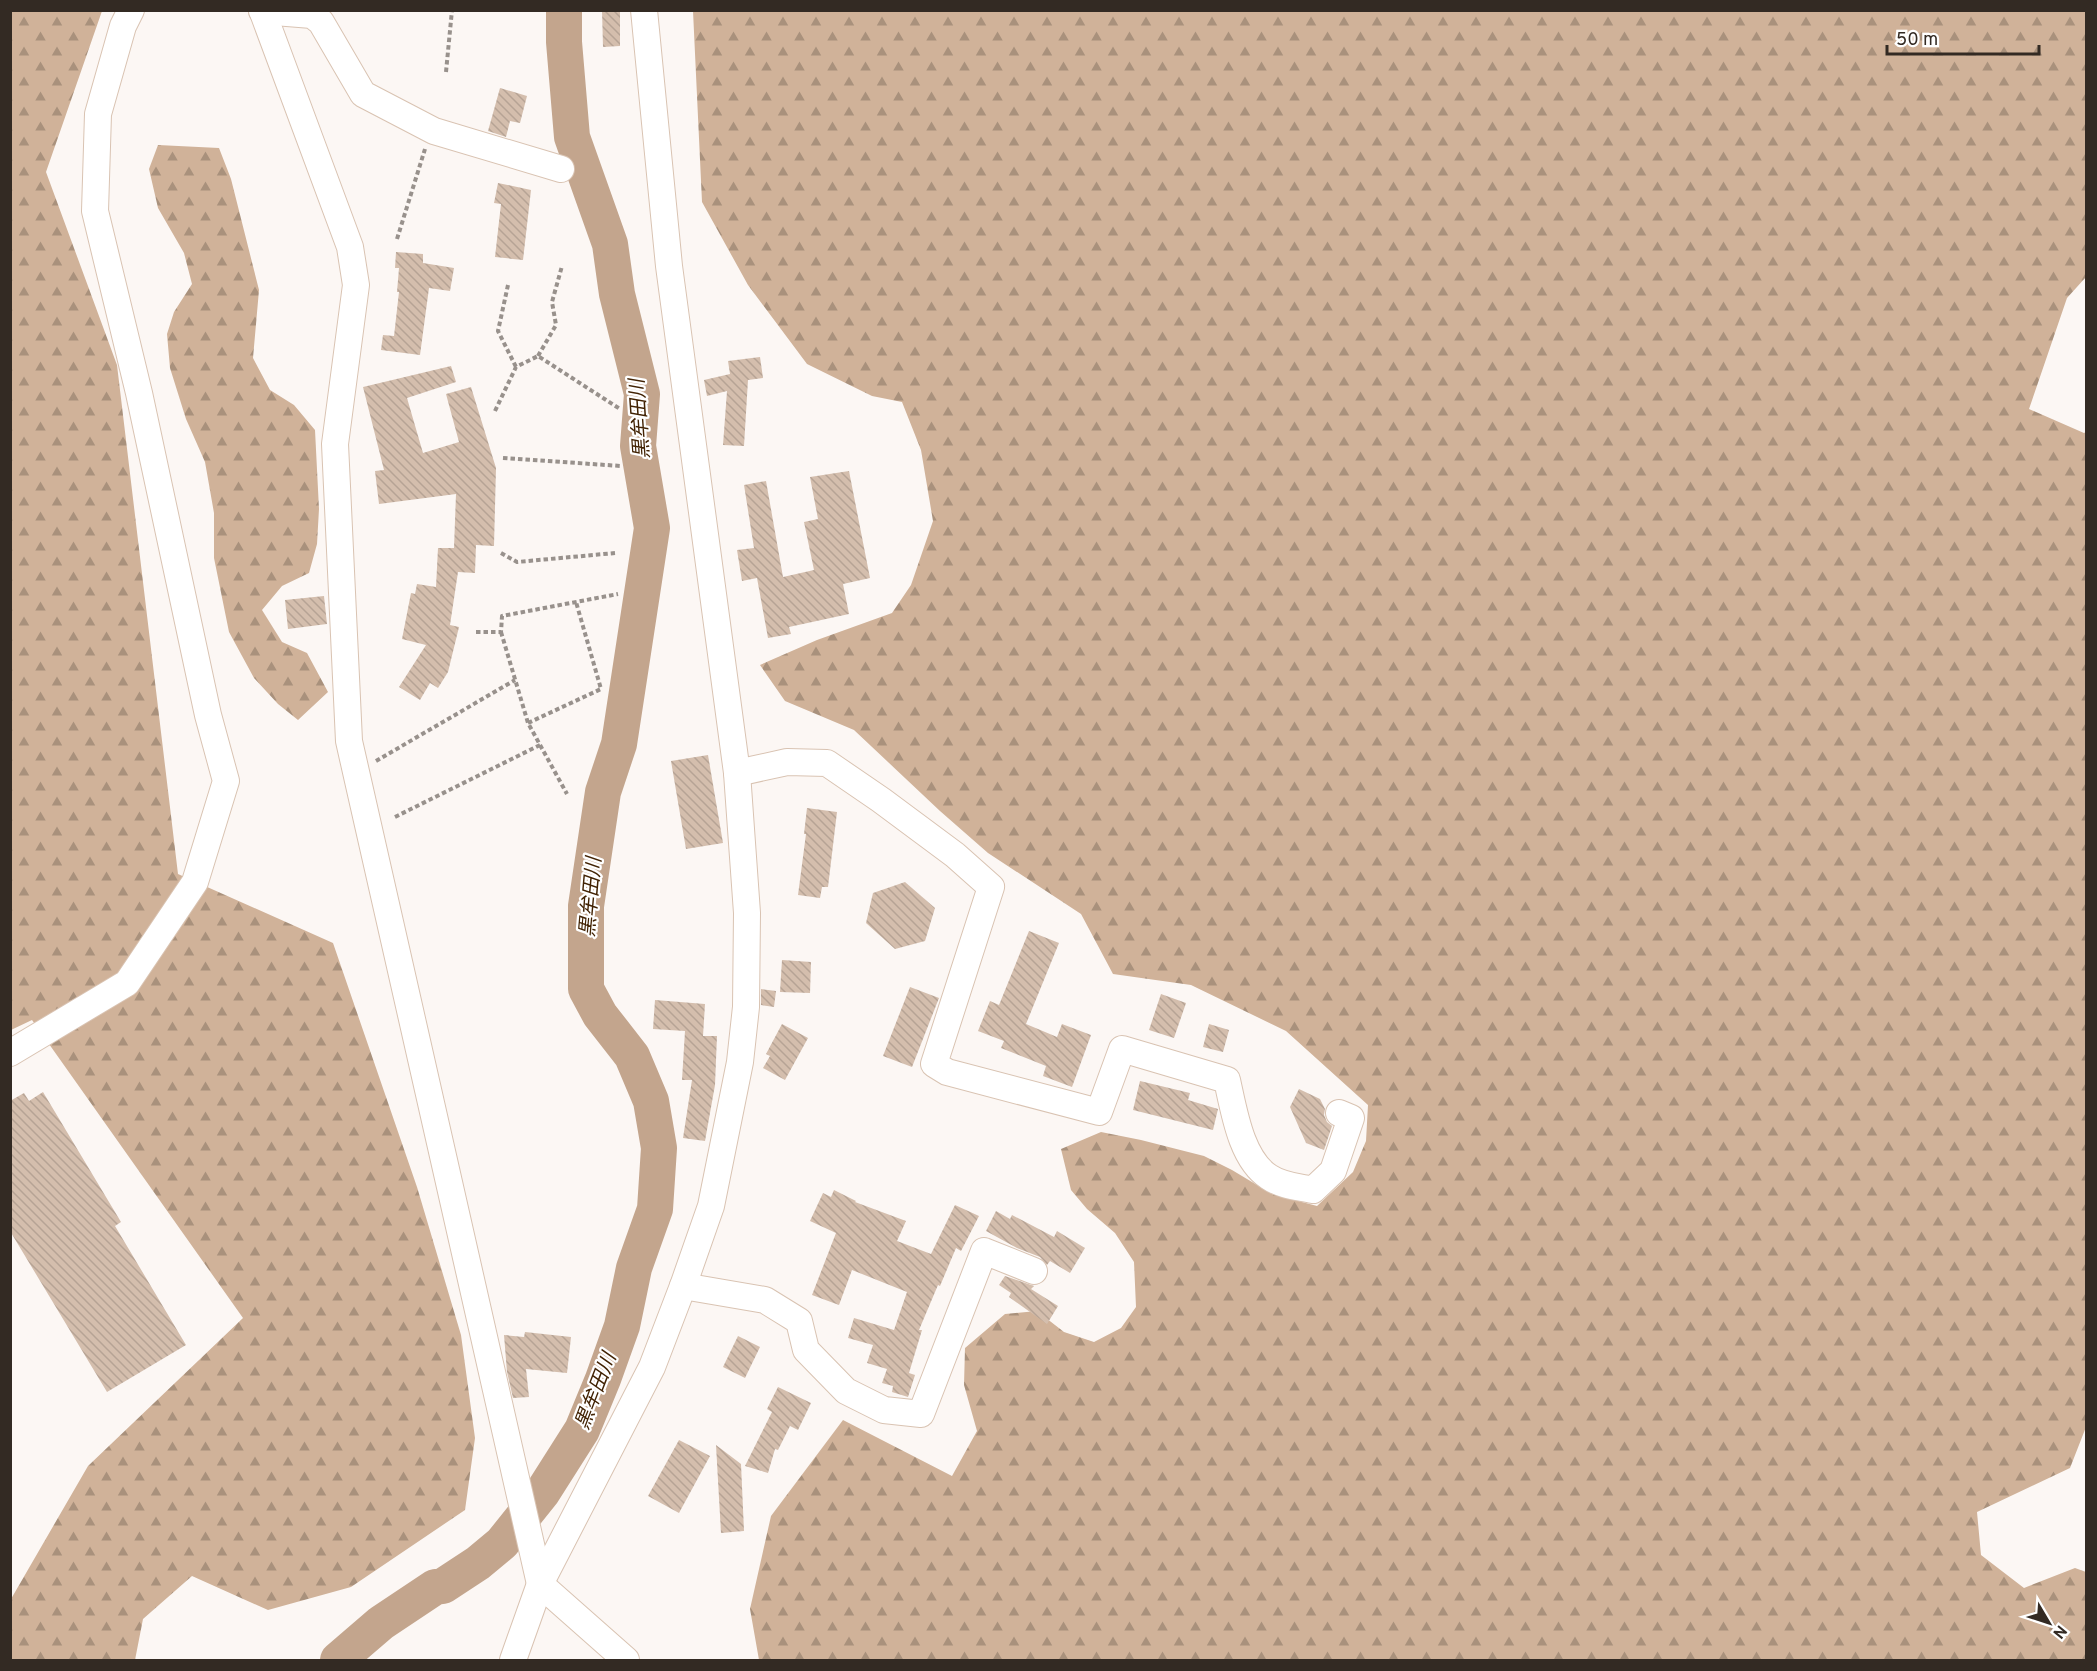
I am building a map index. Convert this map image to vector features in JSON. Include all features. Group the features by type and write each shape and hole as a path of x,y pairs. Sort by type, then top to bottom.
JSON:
{"street":[{"path":"10,1053 127,983 195,882 226,781 208,715 139,393 94,211 98,114 123,26 131,10"},
{"path":"513,1660 540,1584 652,1367 683,1286 711,1206 740,1062 746,1007 747,913 736,773 669,266 644,10"},
{"path":"561,169 434,131 383,105 363,94 321,22 312,15 262,11 350,247 356,285 335,444 349,741 540,1584 626,1660"},
{"path":"736,773 787,762 827,763 955,855 991,887 934,1064 947,1072 1099,1112 1122,1049 1227,1080 1240,1136 1258,1168 1270,1178 1286,1185 1313,1190 1333,1171 1351,1118 1339,1113"},
{"path":"683,1286 765,1300 799,1321 806,1350 846,1391 884,1410 921,1414 984,1251 1034,1271"}],"path":[{"path":"447,72 452,10"},
{"path":"397,239 428,143"},
{"path":"495,411 516,367 538,356 556,325 552,302 562,266"},
{"path":"508,285 498,331 516,367"},
{"path":"538,356 620,409"},
{"path":"503,458 621,466"},
{"path":"501,553 518,562 615,553"},
{"path":"567,794 528,723 501,632 501,616 618,594"},
{"path":"528,723 601,689 576,602"},
{"path":"476,632 501,632"},
{"path":"370,765 515,680"},
{"path":"395,817 540,746"}],"green space":[{"path":"11,11 102,11 46,172 117,365 178,874 333,943 417,1187 461,1335 475,1438 465,1510 351,1587 268,1610 192,1576 143,1619 135,1660 11,1660 11,1599 88,1466 243,1318 32,1020 11,1030"},
{"path":"693,11 2086,11 2086,277 2067,298 2029,409 2086,432 2086,1427 2070,1468 1977,1512 1981,1555 2024,1588 2075,1568 2086,1572 2086,1660 759,1660 750,1609 771,1516 843,1420 952,1476 977,1431 964,1385 965,1348 1005,1314 1037,1311 1064,1332 1094,1342 1121,1328 1136,1307 1134,1262 1115,1233 1087,1209 1071,1190 1061,1149 1101,1132 1141,1140 1204,1156 1272,1194 1317,1206 1353,1172 1366,1141 1368,1105 1286,1031 1191,985 1113,974 1081,914 988,853 854,730 785,701 760,665 817,640 892,613 911,585 933,521 921,450 902,402 872,396 807,364 748,285 702,202"},
{"path":"158,145 219,148 231,179 259,290 253,358 270,390 294,405 315,430 319,509 317,544 309,573 282,586 262,610 282,642 307,653 328,692 298,720 278,704 254,678 229,632 214,558 214,513 205,462 186,419 170,368 167,334 174,312 192,284 184,253 158,208 149,169"}],"building":[{"path":"602,10 620,10 620,46 603,47"},
{"path":"500,88 527,96 520,123 510,121 506,137 488,131"},
{"path":"498,183 531,190 523,260 495,257 501,204 494,203"},
{"path":"396,252 423,254 423,263 454,268 450,291 429,288 420,355 381,350 383,335 394,336 399,292 397,292 399,268 395,268"},
{"path":"760,357 763,378 748,380 744,446 723,445 727,391 707,396 704,380 730,374 728,361"},
{"path":"451,366 456,382 407,398 423,453 459,442 446,394 471,387 496,468 494,546 476,545 475,573 458,572 450,625 459,627 448,672 438,688 430,683 420,700 399,687 426,645 402,639 411,593 415,594 417,584 436,587 438,548 454,548 456,494 379,504 375,471 384,470 363,387"},
{"path":"849,471 870,578 843,584 849,614 789,627 791,634 768,638 757,578 742,581 737,550 754,548 744,485 766,481 783,577 814,570 804,522 818,519 810,477"},
{"path":"324,596 327,624 288,629 285,600"},
{"path":"708,755 723,843 686,849 671,761"},
{"path":"807,808 837,812 828,887 822,887 820,898 798,895"},
{"path":"905,882 935,908 925,941 895,949 866,923 873,893"},
{"path":"1029,931 1059,943 1026,1024 1057,1037 1062,1024 1091,1035 1072,1087 1043,1076 1046,1066 1001,1048 1004,1041 978,1031 990,1001 999,1005"},
{"path":"782,960 811,962 810,993 780,992"},
{"path":"910,987 939,998 912,1067 883,1056"},
{"path":"761,989 776,991 774,1007 761,1005"},
{"path":"1161,994 1186,1003 1174,1038 1149,1030"},
{"path":"655,1000 705,1004 703,1036 717,1036 715,1085 705,1141 683,1138 692,1080 682,1080 685,1031 653,1029"},
{"path":"782,1024 808,1038 785,1080 763,1068 770,1056 766,1054"},
{"path":"1209,1024 1229,1030 1223,1052 1203,1047"},
{"path":"1140,1081 1190,1093 1188,1100 1218,1109 1213,1130 1133,1110"},
{"path":"1299,1089 1320,1099 1325,1109 1324,1115 1327,1122 1332,1126 1324,1150 1306,1143 1290,1107"},
{"path":"43,1092 121,1222 115,1226 186,1345 107,1392 10,1231 10,1101 24,1093 29,1101"},
{"path":"834,1190 855,1202 906,1221 897,1241 931,1254 955,1205 979,1216 961,1251 956,1248 919,1330 922,1330 909,1373 915,1375 908,1397 892,1392 893,1386 882,1383 887,1369 867,1363 873,1345 848,1338 854,1318 894,1330 907,1292 852,1270 839,1305 812,1295 836,1233 810,1221 823,1193 831,1197"},
{"path":"996,1211 1010,1219 1012,1215 1054,1237 1057,1231 1085,1248 1070,1273 1050,1261 1047,1265 1040,1257 1017,1248 986,1231"},
{"path":"1005,1276 1034,1286 1031,1289 1058,1306 1047,1324 1009,1297 1011,1293 999,1285"},
{"path":"525,1332 571,1337 567,1373 526,1369 529,1397 513,1398 507,1372 504,1335 524,1337"},
{"path":"738,1336 760,1347 745,1378 723,1367"},
{"path":"778,1387 811,1403 798,1430 790,1426 778,1450 775,1449 768,1473 745,1466 772,1412 767,1409"},
{"path":"679,1440 710,1456 679,1513 648,1496"},
{"path":"716,1445 741,1464 744,1531 721,1533"}],"waterway":[{"name":"黒牟田川","path":"338,1660 381,1623 435,1587 443,1586 478,1563 502,1543 542,1493 582,1430 603,1379 622,1326 634,1268 655,1209 659,1148 651,1101 632,1056 600,1015 586,989 586,906 603,792 619,744 652,528 638,446 642,394 617,294 610,244 572,137 564,42 564,10"}]}
